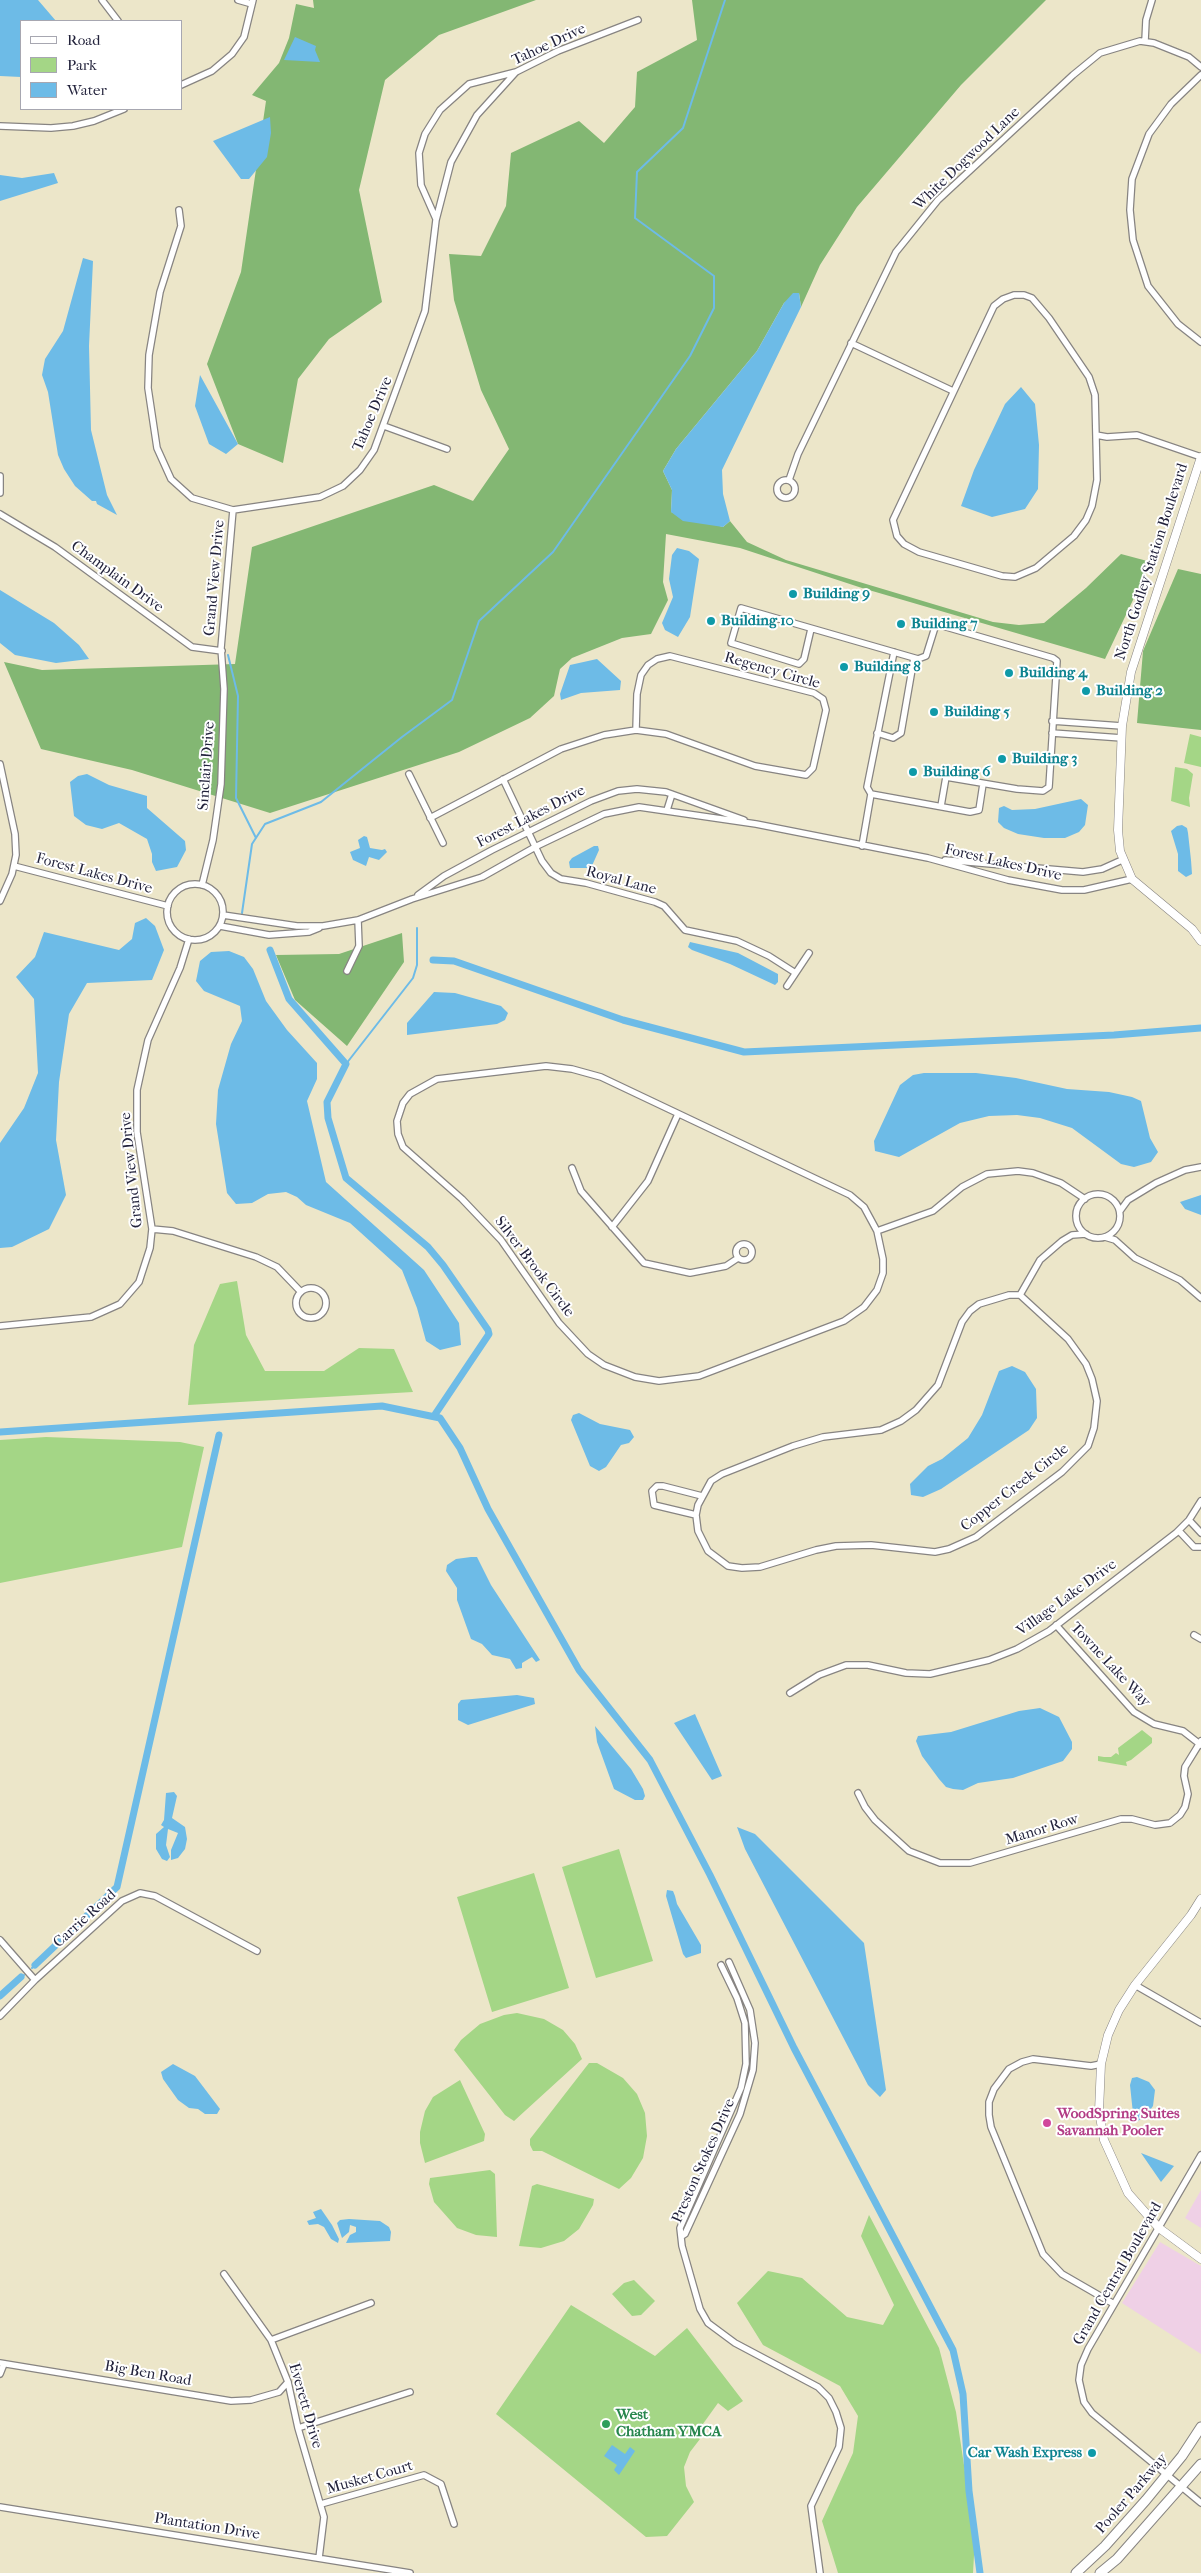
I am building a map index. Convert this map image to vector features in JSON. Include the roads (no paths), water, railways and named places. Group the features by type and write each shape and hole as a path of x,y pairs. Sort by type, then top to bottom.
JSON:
{"main road":[{"name":"Pooler Parkway","path":"1076,2573 1105,2546 1167,2475 1201,2427"},
{"path":"1100,2573 1117,2559 1201,2464"}],"street":[{"path":"102,0 117,20"},
{"path":"182,85 212,71 232,54 244,37 252,2 238,0"},
{"path":"1152,0 1146,20 1145,41 1189,57 1201,67"},
{"name":"Tahoe Drive","path":"179,210 181,226 160,292 148,355 148,388 158,448 170,480 192,498 233,510 285,504 320,497 344,486 366,462 374,450 384,426 425,310 436,220 451,162 477,115 516,72 556,52 638,20"},
{"name":"White Dogwood Lane","path":"789,480 798,454 896,251 938,200 1100,53 1145,41"},
{"path":"436,220 421,185 419,153 425,134 440,110 469,84 516,72"},
{"path":"1201,75 1171,104 1152,129 1141,151 1132,179 1130,210 1133,240 1148,286 1178,324 1201,342"},
{"path":"0,126 51,128 73,126 94,121 122,110"},
{"path":"1024,295 1032,298 1049,318 1089,377 1095,395 1096,435 1097,480 1086,520 1074,536 1036,568 1016,577 1002,576 919,552 904,544 897,536 893,520 994,306 1003,298 1024,295"},
{"path":"851,343 953,391"},
{"path":"384,426 447,449"},
{"path":"1096,435 1107,437 1137,435 1201,457"},
{"name":"North Godley Station Boulevard","path":"1201,457 1142,632 1131,672 1122,726 1118,830 1122,860 1132,878 1192,929 1201,940"},
{"path":"0,476 0,493"},
{"name":"Grand View Drive","path":"221,650 233,510"},
{"name":"Champlain Drive","path":"0,514 55,547 192,647 221,650"},
{"path":"811,629 804,659 799,664 731,643 742,608 914,658 926,656 936,624 1053,658 1057,661 1049,787 1043,791 946,777 941,806"},
{"name":"Sinclair Drive","path":"202,886 213,840 221,784 224,689 221,650"},
{"path":"862,846 871,794 867,787 894,652"},
{"name":"Regency Circle","path":"430,818 561,750 604,735 636,730 666,734 755,766 806,775 814,768 826,710 824,699 814,693 670,656 653,662 641,675 637,694 636,730"},
{"path":"877,733 893,738 901,733 914,658"},
{"path":"1052,721 1122,726"},
{"path":"1052,733 1122,738"},
{"path":"0,764 15,834 14,866 0,901"},
{"path":"409,774 443,843"},
{"name":"Royal Lane","path":"503,779 551,873 561,879 586,883 655,902 664,906 685,930 737,940 769,956 794,972"},
{"path":"871,794 970,812 979,810 984,784"},
{"name":"Forest Lakes Drive","path":"412,899 444,876 529,831 591,801 618,791 637,789 672,794 756,824"},
{"path":"666,810 672,794"},
{"name":"Forest Lakes Drive","path":"223,915 297,926 323,926 358,920 412,899 482,877 537,846 614,811 639,807 666,810 700,818 756,824 928,858 1008,880 1062,890 1084,890 1132,878"},
{"name":"Forest Lakes Drive","path":"928,858 1083,872 1102,869 1122,860"},
{"name":"Forest Lakes Drive","path":"14,866 168,906"},
{"path":"202,886 210,888 220,900 223,915 220,926 207,938 188,939 181,936 170,923 168,906 172,898 185,887 202,886"},
{"path":"347,971 359,946 358,920"},
{"name":"Forest Lakes Drive","path":"220,926 269,935 309,932 323,926"},
{"name":"Grand View Drive","path":"0,1326 80,1320 101,1314 120,1304 139,1282 150,1248 152,1229 137,1132 137,1090 148,1040 180,968 188,939"},
{"path":"787,986 794,972 808,953"},
{"name":"Silver Brook Circle","path":"546,1066 572,1070 601,1077 839,1189 864,1207 877,1231 883,1259 882,1279 864,1307 850,1318 824,1330 699,1376 659,1380 635,1377 604,1365 572,1340 490,1227 462,1199 403,1147 397,1121 403,1103 410,1094 437,1079 546,1066"},
{"path":"612,1226 648,1181 678,1114"},
{"path":"1120,1211 1128,1200 1156,1183 1185,1170 1201,1167"},
{"path":"572,1168 581,1191 644,1262 690,1273 726,1266 738,1258"},
{"path":"877,1231 933,1211 962,1188 987,1174 1018,1171 1033,1173 1061,1183 1085,1199"},
{"path":"1086,1234 1078,1223 1076,1214 1080,1204 1085,1199 1100,1194 1114,1202 1120,1211 1116,1229 1116,1240"},
{"path":"1078,1195 1080,1204"},
{"path":"1114,1202 1128,1200"},
{"path":"702,1496 662,1486 657,1486 652,1491 654,1504 696,1515 702,1496 711,1481 722,1474 793,1446 823,1437 880,1430 901,1422 916,1410 938,1385 962,1322 970,1311 979,1304 991,1299 1020,1295 1040,1260 1072,1235 1078,1223"},
{"path":"152,1229 174,1230 256,1257 277,1267 301,1292"},
{"path":"1105,1237 1116,1229"},
{"path":"1072,1235 1086,1234 1097,1238 1105,1237 1116,1240 1135,1258 1180,1280 1198,1293 1201,1298"},
{"path":"315,1289 323,1294 326,1304 323,1313 311,1318 301,1315 297,1310 296,1302 301,1292 315,1289"},
{"name":"Copper Creek Circle","path":"696,1515 698,1531 708,1551 726,1565 742,1568 760,1567 836,1546 871,1546 935,1552 949,1550 976,1538 1062,1472 1088,1446 1094,1428 1096,1401 1086,1364 1068,1339 1020,1295"},
{"name":"Village Lake Drive","path":"790,1693 819,1674 846,1665 868,1665 915,1674 944,1672 1010,1652 1040,1637 1179,1531 1189,1520 1201,1501"},
{"path":"1189,1520 1201,1533"},
{"path":"1179,1531 1194,1547 1201,1547"},
{"name":"Towne Lake Way","path":"1056,1625 1134,1712 1154,1724 1183,1731 1200,1743"},
{"path":"1194,1635 1201,1639"},
{"name":"Manor Row","path":"858,1793 864,1807 875,1820 909,1851 940,1863 970,1864 1121,1820 1132,1819 1155,1825 1170,1823 1185,1808 1188,1794 1184,1776 1185,1767 1200,1743"},
{"name":"Carrie Road","path":"0,2016 35,1980 122,1901 140,1893 155,1896 257,1951"},
{"path":"1200,2256 1159,2228 1128,2193 1104,2140 1099,2111 1101,2064 1111,2028 1134,1985 1191,1915 1201,1899"},
{"path":"1191,1915 1201,1907"},
{"path":"0,1940 35,1980"},
{"name":"Preston Stokes Drive","path":"721,1965 737,1998 745,2024 746,2064 741,2088 680,2228 682,2236 686,2234 740,2114 753,2070 755,2043 750,2010 729,1962"},
{"path":"1134,1985 1201,2023"},
{"path":"1101,2064 1091,2066 1033,2059 1022,2062 1009,2069 994,2090 989,2102 989,2115 994,2135 1043,2254 1062,2274 1114,2304"},
{"name":"Grand Central Boulevard","path":"1201,2155 1114,2304 1081,2365 1079,2380 1084,2402 1092,2413 1201,2503"},
{"path":"682,2236 684,2261 690,2282 700,2309 708,2323 735,2343 818,2387 829,2398 836,2412 841,2428 839,2447 811,2506 820,2573"},
{"name":"Everett Drive","path":"224,2274 271,2340 288,2382 298,2428 324,2518 318,2558"},
{"path":"271,2340 371,2303"},
{"path":"0,2374 2,2363"},
{"name":"Big Ben Road","path":"2,2363 231,2401 251,2400 279,2392 288,2382"},
{"path":"298,2428 410,2392"},
{"name":"Musket Court","path":"321,2504 425,2476 441,2484 454,2524"},
{"name":"Plantation Drive","path":"0,2507 318,2558 378,2571 410,2573"}],"water":[{"path":"0,0 38,0 55,20 20,20 20,77 0,76"},
{"path":"295,37 316,46 315,50 320,62 284,60"},
{"path":"270,117 271,133 267,157 249,179 241,179 213,141"},
{"path":"54,173 58,183 0,201 0,175 22,178"},
{"path":"83,258 93,261 89,346 91,430 107,495 117,515 97,504 96,501 92,501 75,486 64,469 58,455 48,392 42,375 45,359 63,331"},
{"path":"793,293 799,293 801,307 722,470 723,494 730,521 723,527 683,521 671,512 672,490 663,471 676,449 757,351 784,303"},
{"path":"200,375 238,444 226,454 209,444 195,406"},
{"path":"1021,387 1035,404 1039,445 1038,489 1025,509 992,517 961,506 974,470 1005,404"},
{"path":"677,548 689,551 699,559 690,617 678,637 665,630 662,623 673,597 669,579 672,555"},
{"path":"0,590 54,623 79,645 89,659 56,663 15,655 0,643"},
{"path":"597,659 621,681 620,690 581,693 561,700 560,694 570,665"},
{"path":"87,774 109,785 147,796 147,808 185,841 186,850 177,867 156,871 147,839 119,823 102,829 86,825 74,816 70,782 78,776"},
{"path":"1081,799 1088,805 1085,825 1079,832 1065,838 1044,838 1018,834 1004,828 998,822 999,808 1004,806 1012,810 1035,809"},
{"path":"1182,825 1187,828 1191,860 1192,874 1186,877 1178,871 1178,854 1171,831 1177,826"},
{"path":"364,836 367,837 370,848 385,849 387,852 379,860 369,857 366,866 353,860 350,852 360,848 358,840"},
{"path":"594,846 598,846 599,850 591,868 570,868 569,862 572,858"},
{"path":"146,918 155,926 164,950 152,980 87,983 69,1014 59,1082 56,1140 66,1195 49,1229 12,1247 0,1248 0,1143 24,1108 38,1073 34,999 16,977 35,957 44,932 119,950 132,939 135,923"},
{"path":"690,942 738,953 778,974 778,982 775,985 730,964 692,950 688,947"},
{"path":"229,951 244,957 253,969 266,1001 287,1030 317,1063 317,1079 307,1101 326,1182 424,1270 459,1323 461,1345 440,1350 426,1341 417,1308 402,1270 350,1223 306,1205 297,1197 286,1192 268,1194 252,1203 236,1204 227,1193 216,1124 218,1090 231,1044 242,1021 240,1006 204,991 196,981 200,961 211,952"},
{"path":"434,992 455,993 501,1006 508,1013 505,1020 497,1024 407,1035 407,1023"},
{"path":"924,1073 976,1073 1016,1078 1067,1089 1109,1092 1132,1097 1141,1101 1150,1138 1158,1152 1151,1162 1134,1167 1121,1164 1072,1128 1040,1118 1017,1115 989,1116 960,1123 899,1157 875,1151 874,1141 900,1085 913,1075"},
{"path":"1201,1195 1201,1215 1185,1209 1180,1202"},
{"path":"1012,1366 1025,1372 1036,1389 1037,1418 1029,1430 941,1489 923,1497 911,1495 910,1484 928,1466 942,1459 968,1438 982,1415 999,1371"},
{"path":"579,1413 600,1424 630,1430 634,1437 629,1443 621,1445 606,1467 599,1471 590,1466 571,1420 573,1415"},
{"path":"477,1557 491,1585 540,1660 536,1662 532,1657 522,1663 522,1668 516,1669 510,1659 492,1655 482,1644 471,1639 457,1600 457,1588 446,1571 447,1565 456,1559"},
{"path":"517,1695 534,1698 535,1704 468,1725 458,1720 458,1704 461,1700"},
{"path":"1040,1708 1059,1717 1072,1742 1072,1749 1063,1761 1013,1778 978,1783 963,1790 946,1787 922,1756 916,1741 918,1736 951,1732 1019,1711"},
{"path":"695,1714 722,1776 712,1780 674,1723"},
{"path":"595,1726 631,1769 643,1789 645,1796 643,1800 635,1800 614,1789 597,1742"},
{"path":"174,1792 177,1796 172,1818 185,1827 187,1839 185,1849 178,1858 171,1860 171,1850 178,1833 168,1829 166,1845 170,1857 167,1861 162,1859 156,1849 156,1834 164,1827 161,1825 164,1820 166,1793"},
{"path":"737,1827 755,1834 864,1943 886,2090 880,2097 868,2085 745,1849"},
{"path":"667,1890 673,1891 677,1904 701,1945 701,1953 686,1958 683,1954 666,1896"},
{"path":"173,2064 195,2076 220,2109 217,2114 205,2114 198,2109 189,2108 178,2100 163,2079 161,2072"},
{"path":"1137,2077 1149,2082 1155,2090 1153,2106 1145,2117 1134,2123 1130,2085 1132,2078"},
{"path":"1141,2153 1174,2166 1161,2182"},
{"path":"321,2209 339,2239 338,2243 331,2239 324,2227 318,2224 309,2225 307,2221 316,2218 313,2212"},
{"path":"340,2220 380,2221 389,2227 391,2232 390,2241 346,2243 350,2235 356,2232 356,2227 350,2225 349,2232 342,2238 337,2223"},
{"path":"612,2445 625,2454 630,2447 635,2451 619,2475 614,2470 617,2465 604,2456"}],"waterway":[{"path":"242,913 252,844 265,824 321,802 402,737 452,700 479,621 553,552 690,356 714,308 714,276 635,218 637,172 683,128 725,0"},
{"path":"228,655 238,696 236,798 256,838"},
{"path":"346,1064 413,978 417,965 417,928"},
{"path":"270,950 289,999 346,1064 327,1102 328,1118 346,1178 428,1247 443,1265 488,1330 489,1334 434,1416"},
{"path":"433,960 454,961 623,1020 744,1052 1114,1035 1201,1028"},
{"path":"0,1432 382,1406 440,1418 460,1448 488,1509 579,1670 650,1760 710,1875 794,2048 953,2350 963,2394 969,2491 980,2573"},
{"path":"35,1965 117,1887 219,1435"},
{"path":"32,1968 35,1965"},
{"path":"0,1996 21,1977"}],"place":[{"name":"Building 9","path":"793,594"},
{"name":"Building 10","path":"711,621"},
{"name":"Building 7","path":"901,624"},
{"name":"Building 8","path":"844,667"},
{"name":"Building 4","path":"1009,673"},
{"name":"Building 2","path":"1086,691"},
{"name":"Building 5","path":"934,712"},
{"name":"Building 3","path":"1002,759"},
{"name":"Building 6","path":"913,772"},
{"name":"WoodSpring Suites Savannah Pooler","path":"1047,2123"},
{"name":"West Chatham YMCA","path":"606,2424"},
{"name":"Car Wash Express","path":"1092,2453"}]}
